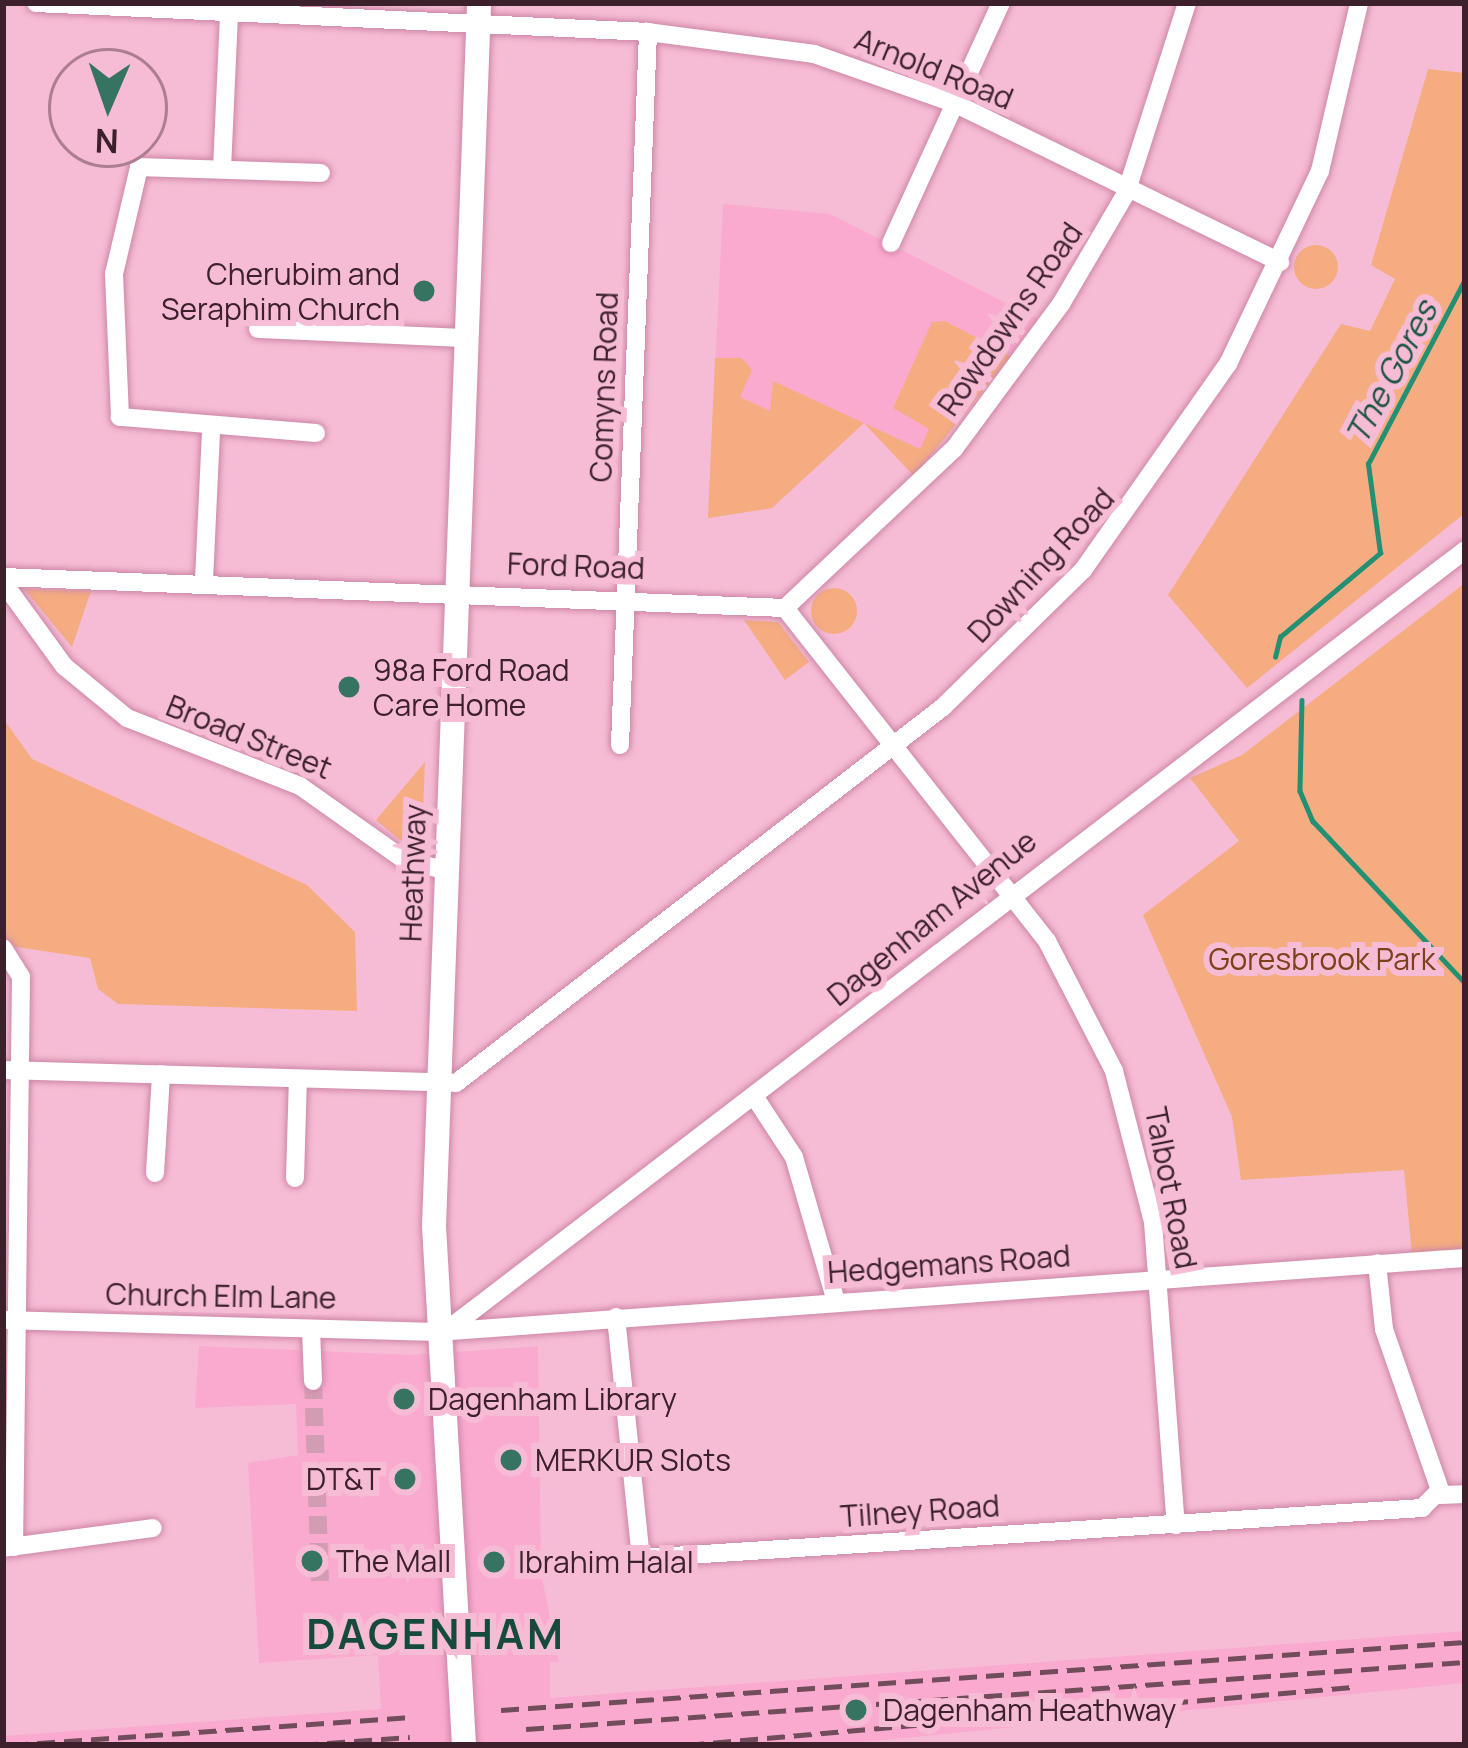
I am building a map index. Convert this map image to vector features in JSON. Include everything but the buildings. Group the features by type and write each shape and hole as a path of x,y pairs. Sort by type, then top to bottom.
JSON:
{"main road":[{"name":"Heathway","path":"464,1745 437,1332 436,1083 478,14"}],"street":[{"name":"Arnold Road","path":"35,3 229,14 478,14 814,54 954,103 1126,193 1280,262"},
{"path":"892,243 1001,3"},
{"name":"Rowdowns Road","path":"785,608 972,428 1126,193 1187,3"},
{"name":"Downing Road","path":"436,1083 466,1079 1034,626 1146,495 1280,262 1320,171 1359,3"},
{"path":"222,169 229,14"},
{"name":"Comyns Road","path":"620,745 648,32"},
{"path":"316,434 211,429 121,417 114,274 131,172 321,173"},
{"path":"258,329 466,338"},
{"path":"204,580 211,429"},
{"name":"Dagenham Avenue","path":"437,1332 569,1244 1009,892 1465,550"},
{"name":"Ford Road","path":"3,579 204,580 785,608"},
{"name":"Broad Street","path":"3,579 64,666 128,718 300,786 403,859 443,870"},
{"path":"785,608 1009,892"},
{"name":"Talbot Road","path":"1009,892 1066,973 1114,1071 1159,1279 1176,1525"},
{"path":"3,948 20,969 11,1070 8,1548 153,1528"},
{"path":"11,1070 436,1083"},
{"path":"155,1173 161,1074"},
{"path":"295,1178 298,1079"},
{"path":"755,1099 794,1156 836,1302"},
{"name":"Hedgemans Road","path":"437,1332 1465,1258"},
{"path":"1377,1263 1384,1329 1440,1495"},
{"name":"Tilney Road","path":"616,1318 641,1558 1422,1508 1440,1495 1465,1494"},
{"name":"Church Elm Lane","path":"7,1320 437,1332"},
{"path":"311,1329 314,1382"}],"shaded area":[{"path":"723,204 830,214 1038,319 914,476 864,423 772,508 708,518"},
{"path":"199,1346 411,1355 538,1346 541,1573 559,1662 550,1662 550,1698 1465,1631 1465,1683 833,1745 3,1745 3,1736 381,1709 378,1655 259,1663 248,1463 298,1455 296,1404 195,1408"}],"green space":[{"path":"1428,69 1465,73 1465,513 1247,688 1168,595 1341,324 1370,331 1395,279 1371,265"},
{"path":"1316,245 1331,252 1338,267 1331,282 1316,289 1301,282 1294,267 1301,252"},
{"path":"945,321 1011,356 914,476 864,423 920,449 929,429 893,408 932,322"},
{"path":"715,358 742,358 752,370 740,397 770,411 773,381 864,423 772,508 708,518"},
{"name":"Goresbrook Park","path":"1465,583 1465,1251 1412,1255 1404,1170 1241,1180 1232,1117 1143,915 1239,841 1190,778 1242,755"},
{"path":"834,588 851,594 857,611 851,628 834,634 817,628 811,611 817,594"},
{"path":"26,591 91,591 72,647"},
{"path":"744,620 778,622 809,662 785,680"},
{"path":"3,718 32,759 307,885 355,932 357,1011 118,1004 98,989 90,958 3,945"},
{"path":"425,762 422,836 400,840 376,820"}],"waterway":[{"name":"The Gores","path":"1275,657 1280,637 1380,553 1368,464 1465,279"},
{"name":"The Gores","path":"1302,700 1300,791 1313,821 1465,983"}],"tunnel":[{"path":"313,1381 320,1581"}],"railway":[{"path":"501,1710 1465,1642"},
{"path":"526,1729 1465,1662"},
{"path":"686,1745 1352,1687"},
{"path":"10,1745 408,1717"},
{"path":"300,1745 410,1737"}],"place":[{"name":"Cherubim and Seraphim Church","path":"424,291"},
{"name":"98a Ford Road Care Home","path":"349,687"},
{"name":"Dagenham Library","path":"404,1399"},
{"name":"MERKUR Slots","path":"511,1460"},
{"name":"DT&T","path":"405,1479"},
{"name":"The Mall","path":"312,1561"},
{"name":"Ibrahim Halal","path":"494,1562"},
{"name":"Dagenham Heathway","path":"856,1710"}],"district":[{"name":"DAGENHAM","path":"436,1633"}]}
